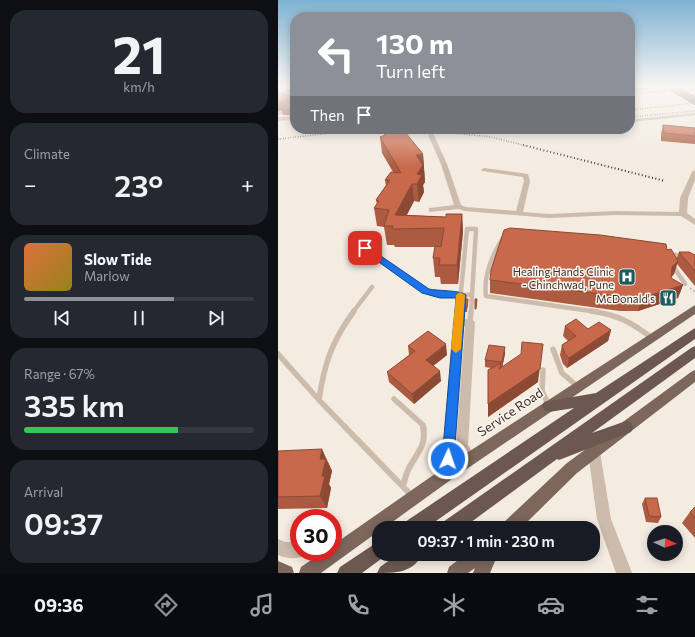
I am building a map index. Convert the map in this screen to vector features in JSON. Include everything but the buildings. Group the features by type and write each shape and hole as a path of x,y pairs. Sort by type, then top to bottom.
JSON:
{"highway":[{"path":"421,521 695,333"},
{"path":"459,521 695,352"},
{"path":"549,406 599,398"},
{"path":"544,459 626,427"},
{"path":"346,573 372,555"},
{"path":"386,573 403,561"}],"main road":[{"name":"Service Road","path":"307,573 447,474 695,309"},
{"path":"517,521 572,468 695,374"},
{"path":"455,573 470,561"},
{"path":"480,573 486,561"},
{"path":"278,568 286,573"}],"street":[{"path":"278,119 290,118"},
{"path":"431,135 444,164 459,207"},
{"path":"484,170 526,175 527,180 519,213"},
{"path":"683,214 684,198 695,172"},
{"path":"432,210 459,207 464,209 549,216 622,213 683,214 695,223"},
{"path":"447,474 458,322 470,322 462,446 470,459"},
{"path":"452,397 465,398"},
{"path":"594,452 604,519 624,573"},
{"path":"342,541 366,530"},
{"path":"278,547 285,550 290,550"}],"lane":[{"path":"635,120 695,114"},
{"path":"458,322 467,229 476,229 470,322"},
{"path":"509,237 501,240 487,280 486,296 611,314 630,322 652,338"},
{"path":"365,248 426,291 440,294 472,295"},
{"path":"685,284 665,253 695,258"},
{"path":"319,400 322,375 328,354 337,337 372,287"},
{"path":"553,349 562,373 578,387"},
{"path":"278,354 319,400 414,498"},
{"path":"543,370 542,391 549,406"},
{"path":"394,399 423,425 425,435 422,447 408,469 403,486"}],"railway":[{"path":"635,117 665,114"},
{"path":"278,139 323,134"},
{"path":"462,134 491,137 523,145"},
{"path":"523,145 527,146"},
{"path":"523,145 665,181"}],"slow traffic":[{"path":"456,349 460,295"}],"place":[{"name":"Healing Hands Clinic - Chinchwad, Pune","path":"627,277"},
{"name":"McDonald's","path":"668,298"}],"route":[{"path":"365,248 426,291 431,293 461,295 448,459"}]}
